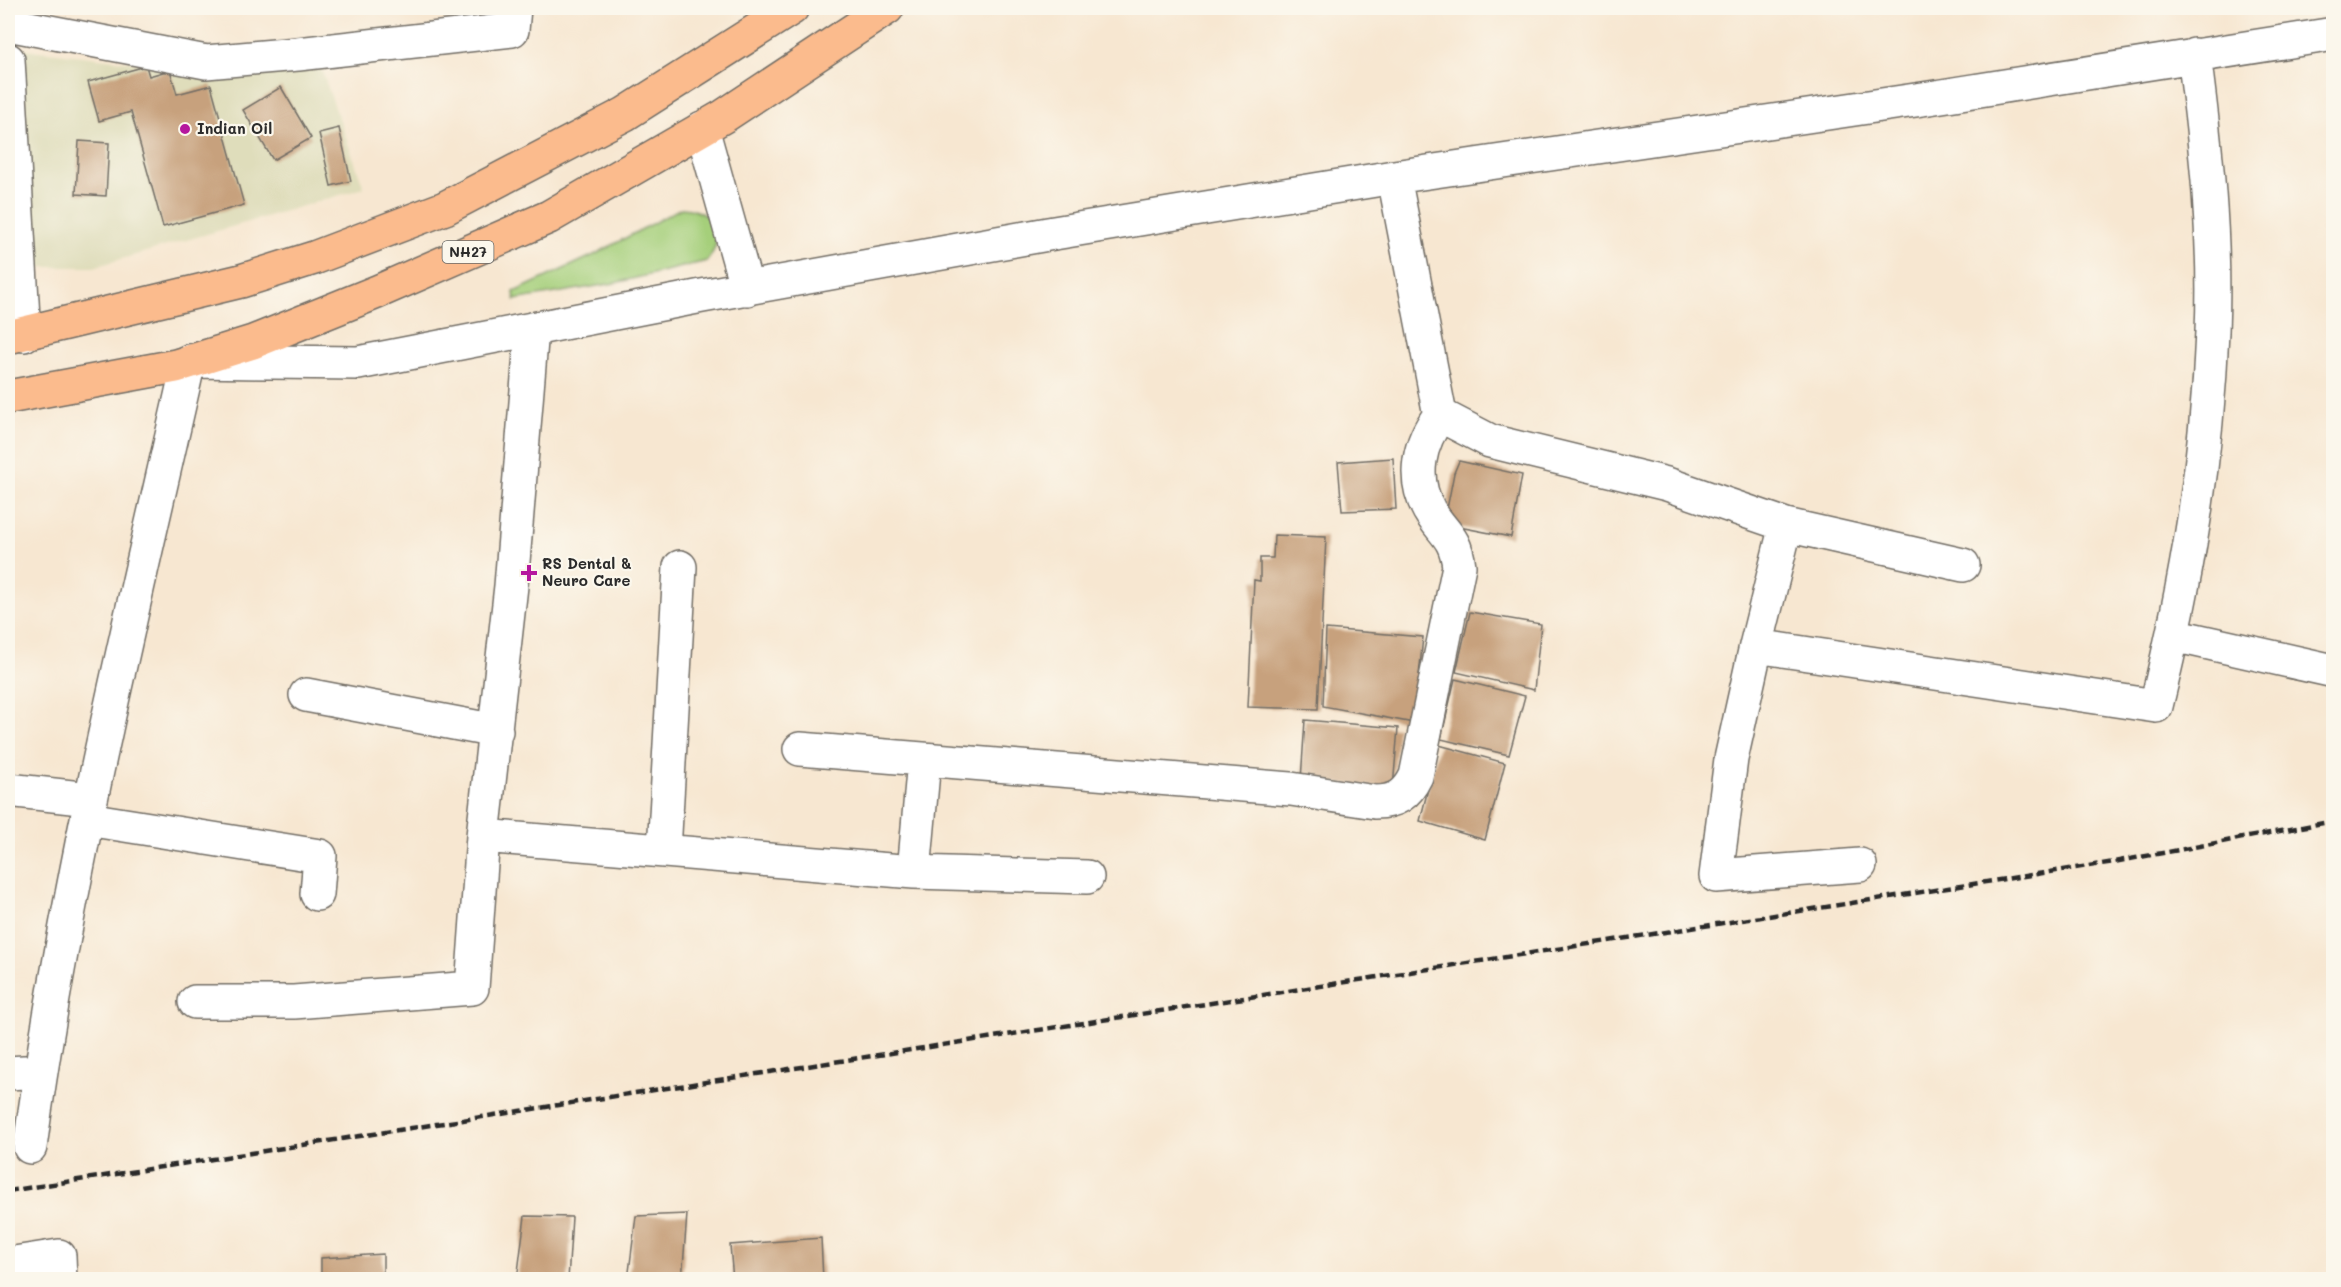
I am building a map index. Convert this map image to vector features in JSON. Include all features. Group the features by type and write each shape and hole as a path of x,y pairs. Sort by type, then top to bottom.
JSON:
{"highway":[{"path":"16,336 268,273 445,208 625,114 792,8"},
{"name":"NH27","path":"8,397 176,366 264,338 377,292 549,217 724,116 887,8"}],"street":[{"path":"8,24 206,62 512,30 514,8"},
{"path":"30,1147 40,1071 65,924 88,809 189,361 358,363 747,288 1048,234 1394,177 1929,98 2334,34"},
{"path":"1756,646 2156,705 2173,635 2196,516 2207,420 2212,330 2212,241 2206,151 2194,55"},
{"path":"8,60 16,336"},
{"path":"702,128 747,288"},
{"path":"800,749 1291,789 1375,802 1388,802 1401,797 1410,788 1416,776 1459,566 1457,550 1451,537 1430,511 1422,492 1419,473 1424,442 1440,415 1394,177"},
{"path":"195,1002 294,1002 472,988 483,836 496,731 522,470 532,329"},
{"path":"1440,415 1490,441 1667,484 1786,525 1963,565"},
{"path":"1786,525 1731,759 1716,876 1860,865"},
{"path":"664,851 680,567"},
{"path":"2173,635 2334,671"},
{"path":"306,695 496,731"},
{"path":"914,873 924,760"},
{"path":"8,790 88,809 320,856 317,894"},
{"path":"483,836 914,873 1087,877"},
{"path":"8,1073 40,1071"},
{"path":"8,1264 59,1256 60,1280"}],"shaded area":[{"name":"Indian Oil","path":"22,49 208,71 319,63 364,188 94,267 35,267"}],"green space":[{"path":"681,208 701,213 714,225 716,242 707,261 615,283 515,300 514,292 594,255"}],"building":[{"path":"146,66 149,76 170,70 177,94 211,85 244,205 163,227 131,112 99,121 88,82"},
{"path":"281,87 311,138 273,160 243,110"},
{"path":"339,128 351,181 331,186 319,133"},
{"path":"79,141 109,143 106,196 76,194"},
{"path":"1393,458 1396,509 1342,511 1338,462"},
{"path":"1459,461 1522,475 1511,537 1454,526 1446,514 1454,473"},
{"path":"1274,535 1326,537 1318,709 1248,707 1254,580 1260,581 1260,558 1273,558"},
{"path":"1470,612 1541,624 1534,690 1456,672"},
{"path":"1326,629 1423,637 1414,723 1323,706"},
{"path":"1455,679 1525,696 1509,755 1441,739"},
{"path":"1305,720 1398,728 1393,788 1301,780"},
{"path":"1439,745 1505,763 1485,840 1420,821"},
{"path":"687,1214 682,1280 628,1280 636,1216"},
{"path":"525,1216 572,1217 568,1280 517,1280"},
{"path":"821,1238 823,1280 733,1280 730,1245"},
{"path":"383,1254 383,1280 321,1280 321,1258"}],"railway":[{"path":"8,1191 2114,862 2334,821"}],"place":[{"name":"Indian Oil","path":"185,129"},
{"name":"RS Dental & Neuro Care","path":"529,573"}]}
